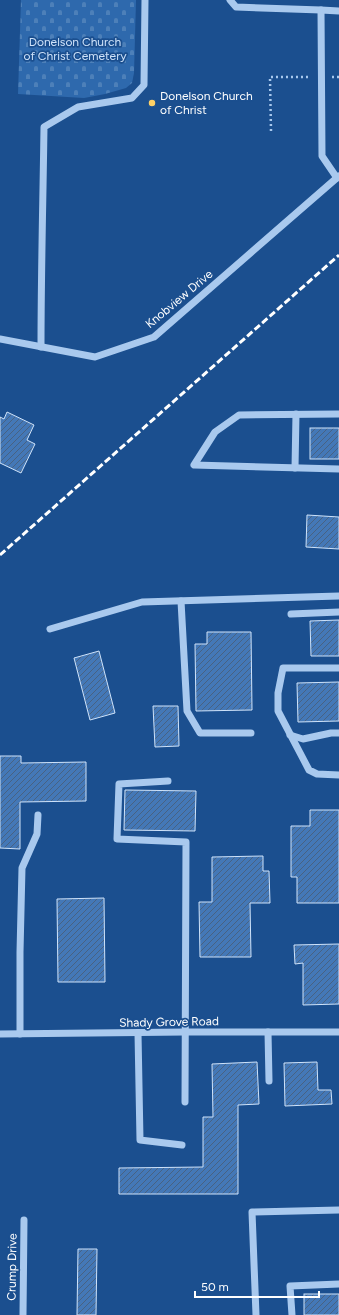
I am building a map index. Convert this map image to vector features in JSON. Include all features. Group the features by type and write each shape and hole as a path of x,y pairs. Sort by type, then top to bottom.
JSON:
{"street":[{"path":"41,347 44,127 78,106 132,98 144,85 145,0"},
{"path":"230,0 236,7 339,11"},
{"path":"321,10 322,156 338,177"},
{"name":"Knobview Drive","path":"0,339 95,357 154,336 338,177"},
{"path":"339,414 239,414 216,432 194,465 339,469"},
{"path":"295,468 296,414"},
{"path":"50,629 142,602 339,596"},
{"path":"181,600 187,711 200,733 251,733"},
{"path":"291,614 339,612"},
{"path":"339,668 283,668 278,693 278,711 309,770 317,774 339,775"},
{"path":"290,735 303,739 339,733"},
{"path":"168,781 119,784 117,839 186,842 186,1102"},
{"path":"20,1034 22,868 37,834 38,815"},
{"path":"268,1032 269,1081"},
{"name":"Shady Grove Road","path":"0,1034 339,1032"},
{"path":"138,1033 140,1140 182,1145"},
{"path":"256,1315 252,1212 339,1210"},
{"name":"Crump Drive","path":"23,1315 24,1220"},
{"path":"292,1315 290,1286 339,1284"}],"path":[{"path":"271,131 270,77 310,77"}],"green space":[{"name":"Donelson Church of Christ Cemetery","path":"21,0 136,0 134,73 132,83 126,88 84,98 18,94"}],"building":[{"path":"7,412 34,425 27,440 35,444 21,473 0,463 0,417 4,419"},
{"path":"310,428 339,428 339,459 310,459"},
{"path":"307,515 339,517 339,549 306,547"},
{"path":"339,620 339,656 311,656 310,621"},
{"path":"207,632 251,632 252,710 196,711 195,644 207,644"},
{"path":"99,651 115,713 90,720 74,658"},
{"path":"339,682 339,721 298,722 297,683"},
{"path":"153,706 178,706 179,746 155,747"},
{"path":"0,756 21,756 21,763 86,762 86,801 20,802 20,849 0,848"},
{"path":"125,790 196,791 195,831 124,830"},
{"path":"310,810 339,810 339,903 297,903 297,877 291,877 291,826 310,826"},
{"path":"263,856 263,871 269,871 270,903 250,903 251,957 200,957 199,902 212,902 212,857"},
{"path":"104,898 105,982 58,982 57,899"},
{"path":"339,944 339,1004 303,1005 303,963 295,964 294,945"},
{"path":"257,1062 259,1104 238,1105 238,1194 119,1194 119,1168 203,1167 203,1117 213,1117 212,1064"},
{"path":"317,1062 318,1090 331,1090 332,1104 285,1106 284,1063"},
{"path":"78,1249 97,1249 96,1315 77,1315"},
{"path":"304,1294 339,1294 339,1315 304,1315"}],"railway":[{"path":"0,555 339,255"}],"place":[{"name":"Donelson Church of Christ","path":"152,103"}]}
